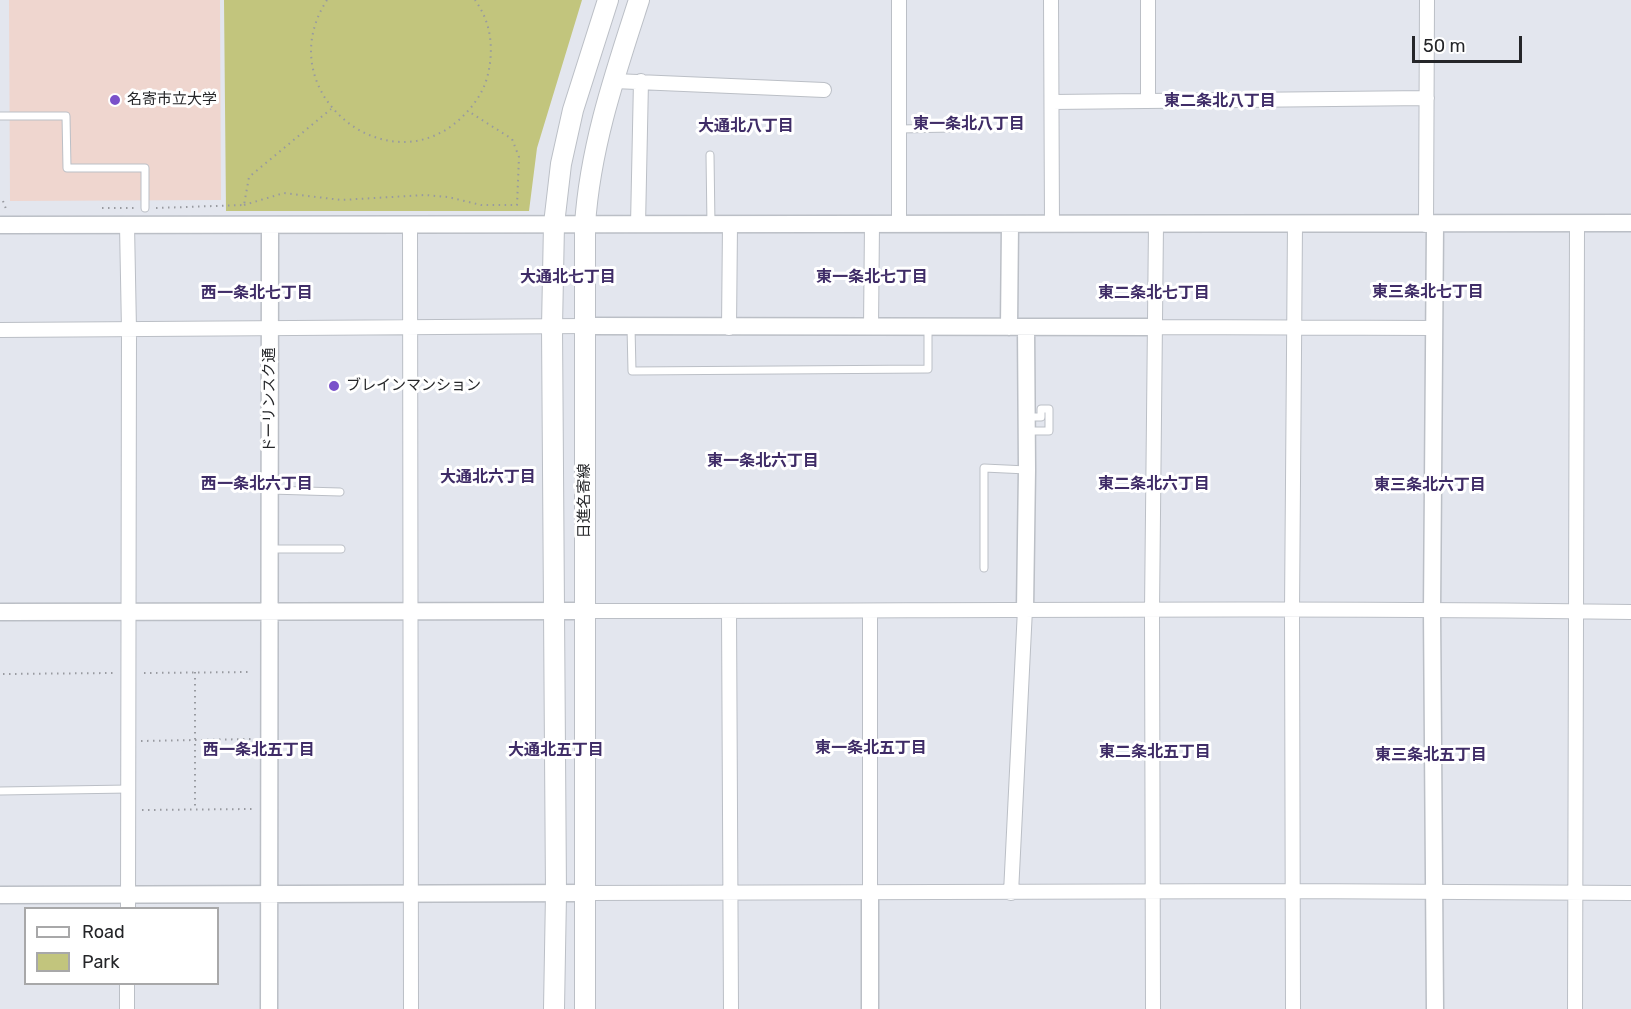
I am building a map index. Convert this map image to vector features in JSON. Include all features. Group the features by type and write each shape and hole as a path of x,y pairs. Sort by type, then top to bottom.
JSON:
{"main road":[{"path":"554,1009 556,894 552,327 554,224 561,164 573,110 608,0"},
{"name":"日進名寄線","path":"585,1009 585,225 587,193 602,118 639,0"}],"street":[{"path":"899,0 899,224"},
{"path":"1051,0 1052,224"},
{"path":"1148,0 1148,101"},
{"path":"1427,0 1427,98 1434,328 1432,611 1435,1009"},
{"path":"614,81 824,90"},
{"path":"638,225 641,81"},
{"path":"1052,102 1427,98"},
{"path":"2,217 127,225 270,226 1631,224"},
{"path":"871,327 872,224"},
{"path":"1009,327 1010,224"},
{"path":"1153,1009 1152,610 1156,224"},
{"path":"1293,1009 1292,610 1295,224"},
{"path":"1575,1009 1576,224"},
{"path":"127,225 129,330 128,902"},
{"path":"410,225 411,1009"},
{"path":"729,328 730,225"},
{"name":"ドーリンスク通","path":"269,1009 270,226"},
{"path":"0,330 586,326 1434,328"},
{"path":"1011,893 1025,609 1026,327"},
{"path":"0,612 870,612 1025,609 1631,612"},
{"path":"729,611 731,1009"},
{"path":"870,612 870,1009"},
{"path":"0,895 128,902 269,894 1293,891 1631,893"},
{"path":"127,985 127,1009"}],"lane":[{"path":"0,116 66,116 67,168 145,168 145,208"},
{"path":"899,129 953,128"},
{"path":"710,155 711,225"},
{"path":"631,327 632,370 928,369 928,327"},
{"path":"984,568 984,468 1027,470"},
{"path":"269,490 340,492"},
{"path":"269,549 341,549"},
{"path":"0,790 129,789"}],"path":[{"path":"327,0 314,26 311,43 312,61 318,86 331,108 358,130 374,137 399,141 425,138 441,132 456,123 479,96 487,79 491,61 491,42 487,24 475,0"},
{"path":"244,205 249,177 331,108"},
{"path":"98,208 244,205 284,193 341,200 425,195 448,197 481,205 517,205 519,157 512,139 468,111"},
{"path":"2,217 3,201"},
{"path":"195,672 195,810"},
{"path":"140,741 252,739"},
{"path":"141,810 252,809"}],"shaded area":[{"name":"名寄市立大学","path":"9,0 220,0 221,200 10,201"}],"green space":[{"path":"224,0 582,0 537,148 529,211 226,211"}],"place":[{"name":"名寄市立大学","path":"115,100"},
{"name":"ブレインマンション","path":"334,386"}],"district":[{"name":"東二条北八丁目","path":"1220,101"},
{"name":"東一条北八丁目","path":"969,124"},
{"name":"大通北八丁目","path":"746,126"},
{"name":"大通北七丁目","path":"568,277"},
{"name":"東一条北七丁目","path":"872,277"},
{"name":"東三条北七丁目","path":"1428,292"},
{"name":"西一条北七丁目","path":"257,293"},
{"name":"東二条北七丁目","path":"1154,293"},
{"name":"東一条北六丁目","path":"763,461"},
{"name":"大通北六丁目","path":"488,477"},
{"name":"西一条北六丁目","path":"257,484"},
{"name":"東二条北六丁目","path":"1154,484"},
{"name":"東三条北六丁目","path":"1430,485"},
{"name":"東一条北五丁目","path":"871,748"},
{"name":"西一条北五丁目","path":"259,750"},
{"name":"大通北五丁目","path":"556,750"},
{"name":"東二条北五丁目","path":"1155,752"},
{"name":"東三条北五丁目","path":"1431,755"}]}
